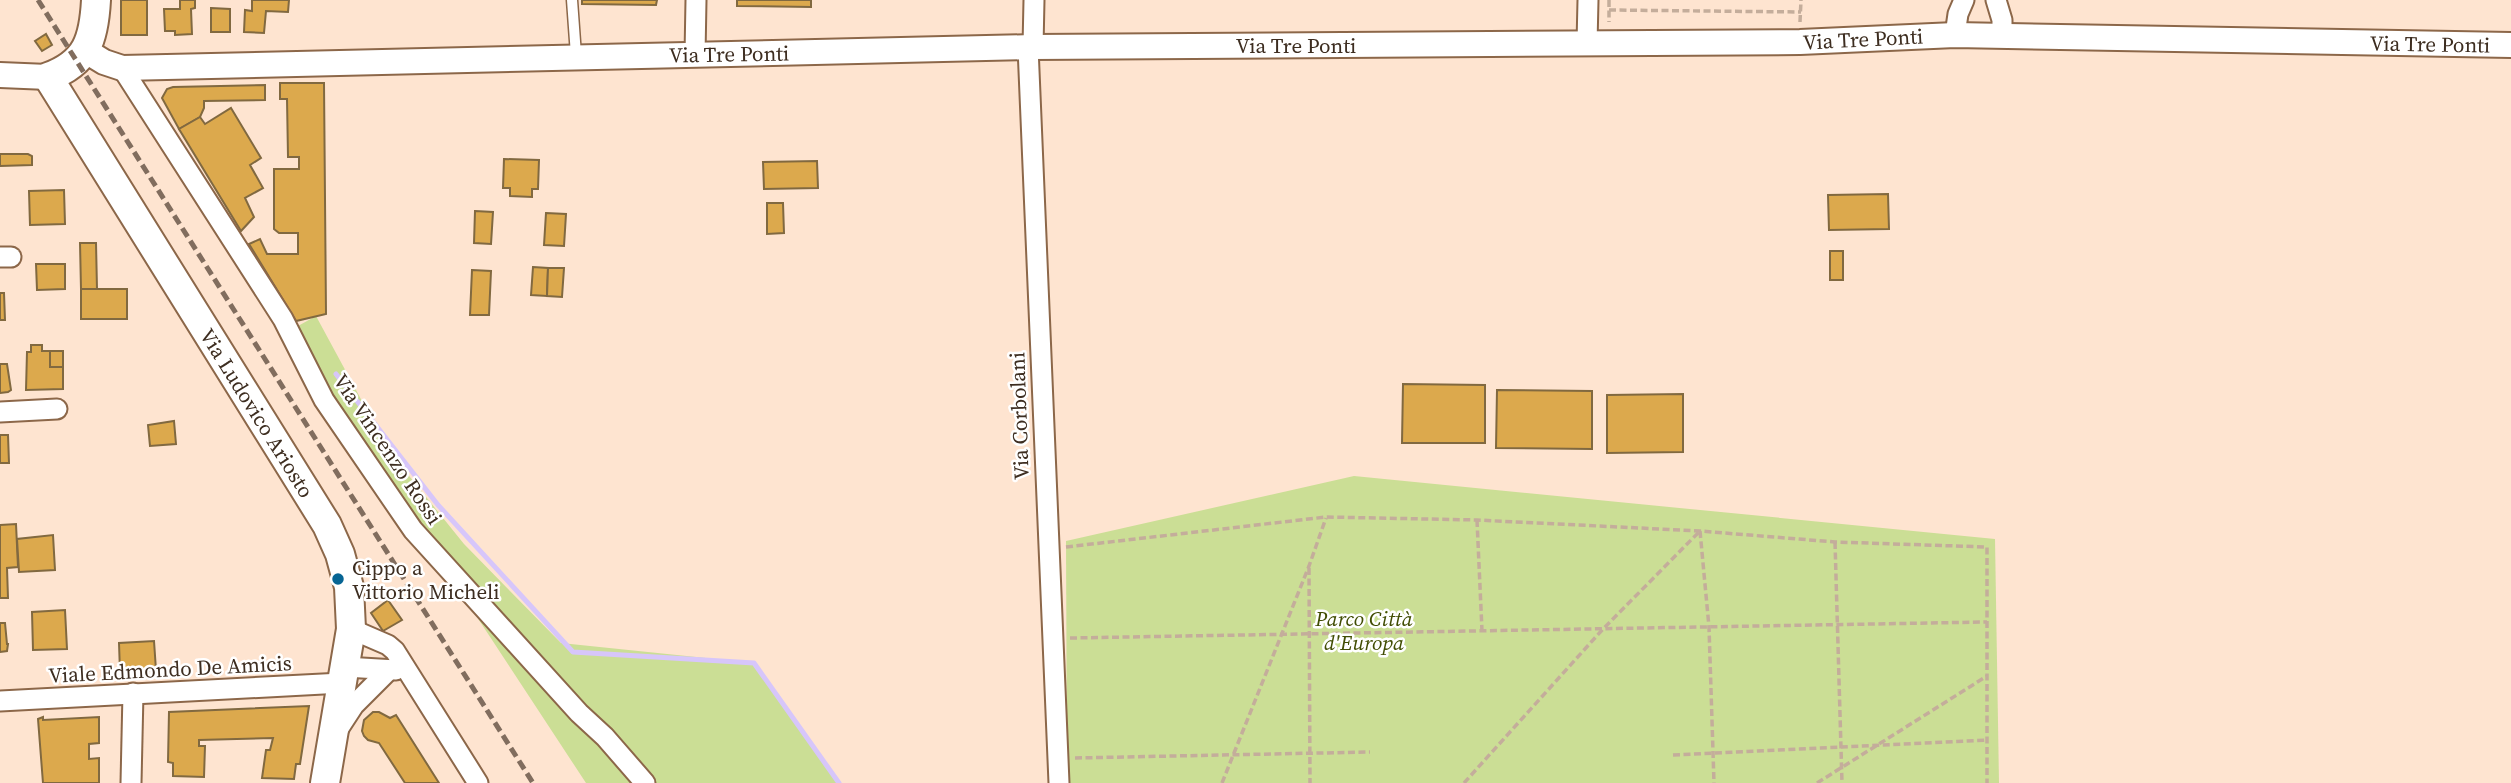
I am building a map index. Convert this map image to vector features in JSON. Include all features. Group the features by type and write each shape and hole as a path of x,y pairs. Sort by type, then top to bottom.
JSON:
{"main road":[{"path":"48,77 63,72 82,55 95,22 96,0"},
{"name":"Via Ludovico Ariosto","path":"48,77 327,525 340,554 349,587 351,629 325,783"}],"street":[{"path":"695,55 696,0"},
{"name":"Via Corbolani","path":"1034,0 1030,47 1059,783"},
{"path":"1587,44 1588,0"},
{"path":"1955,35 1958,14 1964,0"},
{"path":"1996,0 2002,20 2001,36"},
{"name":"Via Tre Ponti","path":"82,55 122,68 1030,47 1800,42 1955,35 2511,45"},
{"name":"Via Vincenzo Rossi","path":"122,68 283,319 324,400 413,530 645,783"},
{"path":"0,75 48,77"},
{"path":"0,412 57,409"},
{"path":"351,629 388,645 395,651 478,783"},
{"path":"333,737 354,705 389,670"},
{"name":"Viale Edmondo De Amicis","path":"0,701 133,693 389,670 410,674"},
{"path":"131,783 133,693"}],"lane":[{"path":"572,0 577,58"}],"path":[{"path":"1609,10 1801,12"},
{"path":"1222,783 1326,517"},
{"path":"1063,548 1326,517 1477,520 1700,531 1835,542 1987,547 1987,783"},
{"path":"1477,520 1482,631"},
{"path":"1700,531 1709,627 1714,783"},
{"path":"1464,783 1603,629 1700,531"},
{"path":"1835,542 1843,783"},
{"path":"1309,566 1310,783"},
{"path":"1068,638 1987,621"},
{"path":"1817,783 1987,676"},
{"path":"1673,755 1987,740"},
{"path":"1073,758 1370,752"}],"green space":[{"path":"316,316 389,451 464,544 561,643 754,663 841,783 586,783 289,331"},
{"name":"Parco Città d'Europa","path":"1354,476 1995,539 1999,783 1067,783 1066,541"}],"building":[{"path":"121,0 147,0 147,35 121,35"},
{"path":"180,0 195,0 195,8 191,9 192,34 175,35 175,31 165,31 164,9 180,9"},
{"path":"252,0 289,0 288,12 266,11 264,33 244,32 245,10 252,11"},
{"path":"582,0 657,0 656,5 582,4"},
{"path":"737,0 811,0 811,7 737,6"},
{"path":"211,8 230,9 230,32 211,32"},
{"path":"46,34 52,45 42,51 35,41"},
{"path":"280,83 324,83 326,314 296,321 249,244 260,239 267,254 298,254 298,233 279,233 274,229 274,169 299,169 299,157 288,157 287,99 280,99"},
{"path":"265,85 265,100 204,101 200,117 179,129 162,98 167,89 173,87"},
{"path":"231,108 261,158 250,165 263,188 245,198 254,217 241,231 179,129 200,117 205,124"},
{"path":"0,154 28,154 32,156 32,165 0,166"},
{"path":"504,159 539,160 538,189 532,189 532,197 510,196 510,188 503,188"},
{"path":"817,161 818,188 764,189 763,162"},
{"path":"64,190 65,224 30,225 29,191"},
{"path":"1888,194 1889,229 1829,230 1828,195"},
{"path":"767,203 783,203 784,233 767,234"},
{"path":"475,211 493,212 491,244 474,243"},
{"path":"546,213 566,214 564,246 544,245"},
{"path":"80,243 96,243 97,289 81,289"},
{"path":"1830,251 1843,251 1843,280 1830,280"},
{"path":"36,264 65,264 65,289 37,290"},
{"path":"533,267 548,268 547,296 531,295"},
{"path":"548,268 564,268 562,297 547,296"},
{"path":"472,270 491,271 489,315 470,315"},
{"path":"81,289 127,289 127,319 81,319"},
{"path":"0,293 4,293 5,320 0,320"},
{"path":"31,345 42,345 42,351 50,351 50,367 63,367 63,389 26,390 27,352 31,352"},
{"path":"50,351 63,351 63,367 50,367"},
{"path":"0,364 7,364 11,390 8,392 0,393"},
{"path":"1403,384 1485,385 1485,443 1402,443"},
{"path":"1497,390 1592,391 1592,449 1496,448"},
{"path":"1683,394 1683,452 1607,453 1607,395"},
{"path":"174,421 176,444 150,446 148,425"},
{"path":"0,435 8,435 9,463 0,463"},
{"path":"16,524 18,567 7,568 8,598 0,598 0,525"},
{"path":"53,535 55,570 19,572 17,539"},
{"path":"388,600 402,620 383,631 371,613"},
{"path":"65,610 67,649 33,650 32,612"},
{"path":"0,623 5,623 8,644 7,651 0,652"},
{"path":"154,641 156,670 120,672 119,643"},
{"path":"309,706 300,764 296,764 294,779 262,778 266,750 270,750 273,738 199,740 199,746 205,746 204,777 173,776 173,763 168,762 169,712"},
{"path":"373,712 390,718 396,715 439,783 405,783 379,743 364,736 364,720"},
{"path":"43,717 43,720 99,717 99,743 89,744 89,759 99,758 99,783 43,783 38,719"}],"waterway":[{"path":"336,374 438,505 573,652 754,663 839,783"}],"railway":[{"path":"38,0 533,783"}],"place":[{"name":"Cippo a Vittorio Micheli","path":"338,579"}]}
